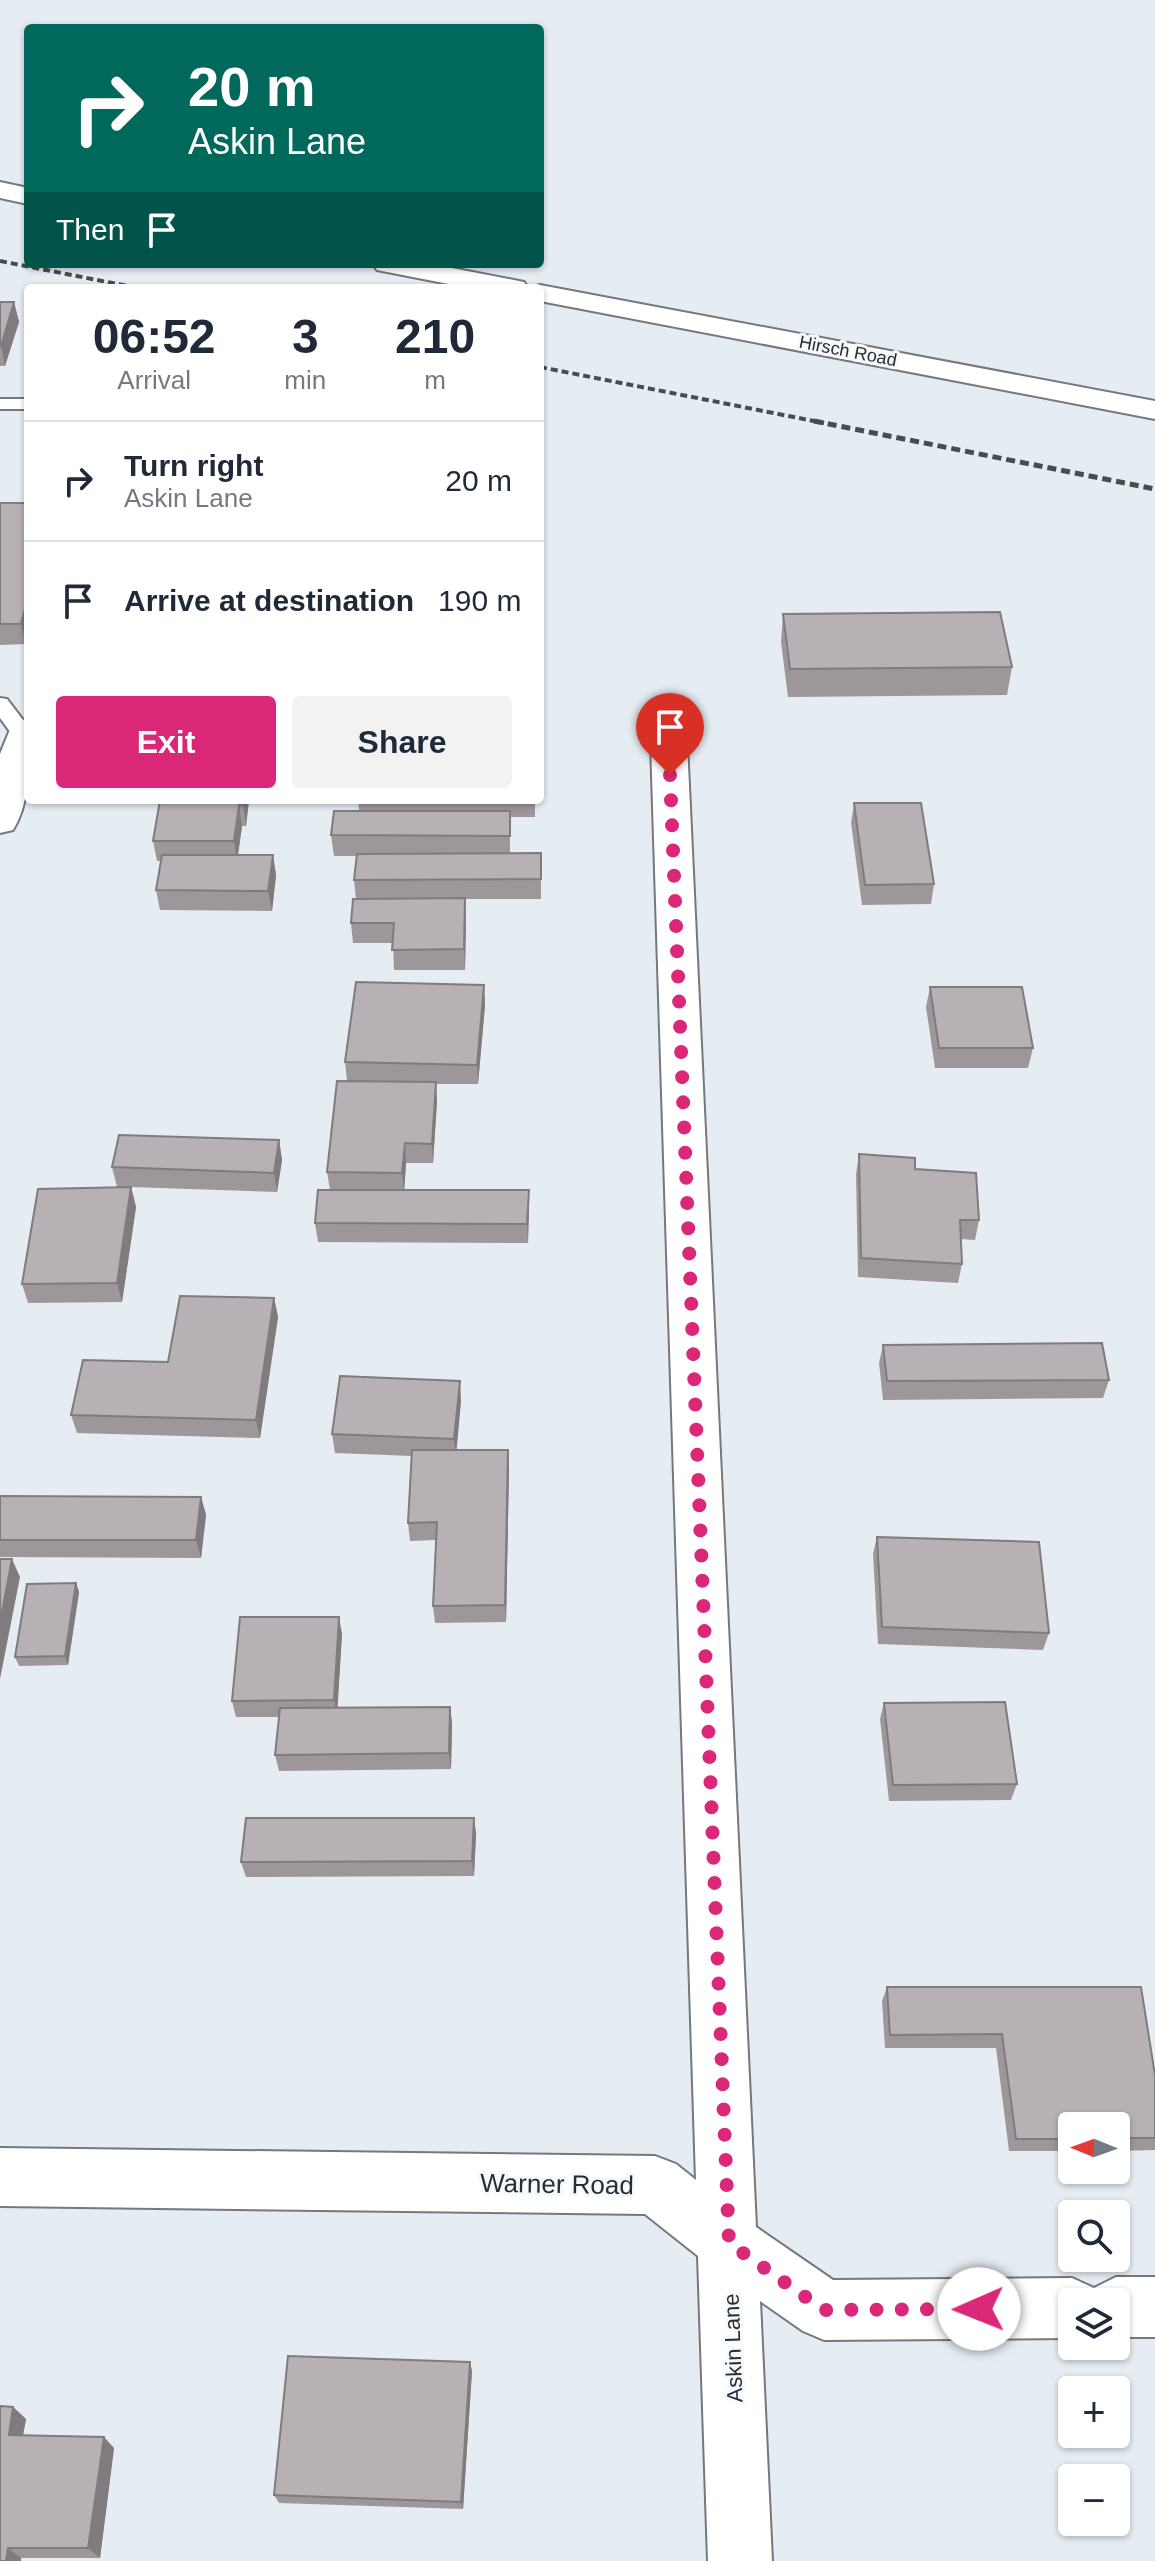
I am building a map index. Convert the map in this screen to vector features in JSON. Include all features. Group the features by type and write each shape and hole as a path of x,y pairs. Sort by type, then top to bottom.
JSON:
{"street":[{"path":"0,190 24,195"},
{"path":"408,268 493,284"},
{"name":"Hirsch Road","path":"544,294 1155,410"},
{"path":"0,821 24,734"},
{"name":"Askin Lane","path":"669,743 740,2561"},
{"name":"Warner Road","path":"0,2177 655,2185 729,2243 824,2310 1058,2308"},
{"path":"1130,2307 1155,2307"}],"lane":[{"path":"0,404 24,404"},
{"path":"0,704 24,729"}],"building":[{"path":"0,302 14,302 1,346 0,346"},
{"path":"0,503 24,503 24,612 21,624 0,624"},
{"path":"1000,612 1012,667 790,669 783,614"},
{"path":"854,803 921,803 934,884 865,885"},
{"path":"159,804 243,804 239,805 234,841 153,841"},
{"path":"334,811 510,811 510,836 331,835"},
{"path":"541,853 541,879 354,880 357,854"},
{"path":"162,855 273,855 268,891 156,890"},
{"path":"465,898 464,949 392,950 394,923 351,923 353,899"},
{"path":"356,982 484,985 477,1065 345,1062"},
{"path":"930,987 1022,987 1033,1048 939,1048"},
{"path":"337,1081 436,1082 432,1144 405,1143 402,1173 327,1172"},
{"path":"119,1135 279,1140 274,1173 112,1167"},
{"path":"859,1154 915,1158 915,1169 976,1173 979,1220 960,1220 962,1264 861,1258"},
{"path":"131,1187 117,1283 22,1284 38,1189"},
{"path":"318,1190 529,1190 527,1224 315,1223"},
{"path":"180,1296 274,1298 256,1420 71,1415 83,1360 168,1362"},
{"path":"1102,1343 1109,1380 887,1381 883,1345"},
{"path":"340,1376 460,1381 454,1439 332,1434"},
{"path":"412,1450 508,1450 505,1605 433,1606 437,1522 408,1523"},
{"path":"0,1496 201,1497 196,1540 0,1540"},
{"path":"877,1537 1039,1542 1049,1633 882,1627"},
{"path":"0,1559 12,1559 0,1623"},
{"path":"76,1583 65,1656 15,1657 27,1584"},
{"path":"240,1617 339,1617 334,1700 232,1701"},
{"path":"1005,1702 1017,1784 893,1785 884,1703"},
{"path":"450,1707 449,1753 275,1755 280,1708"},
{"path":"246,1818 474,1818 472,1861 241,1862"},
{"path":"887,1987 1141,1987 1155,2075 1155,2138 1130,2138 1130,2112 1058,2112 1058,2139 1016,2139 1002,2034 890,2035"},
{"path":"288,2356 470,2362 461,2502 274,2495"},
{"path":"0,2406 13,2407 9,2435 104,2437 88,2548 8,2548 6,2561 0,2561"}],"railway":[{"path":"0,261 24,266"},
{"path":"36,268 118,284"},
{"path":"544,368 824,423"},
{"path":"814,421 1155,489"}],"route":[{"path":"670,775 729,2243 824,2310 979,2309"}]}
